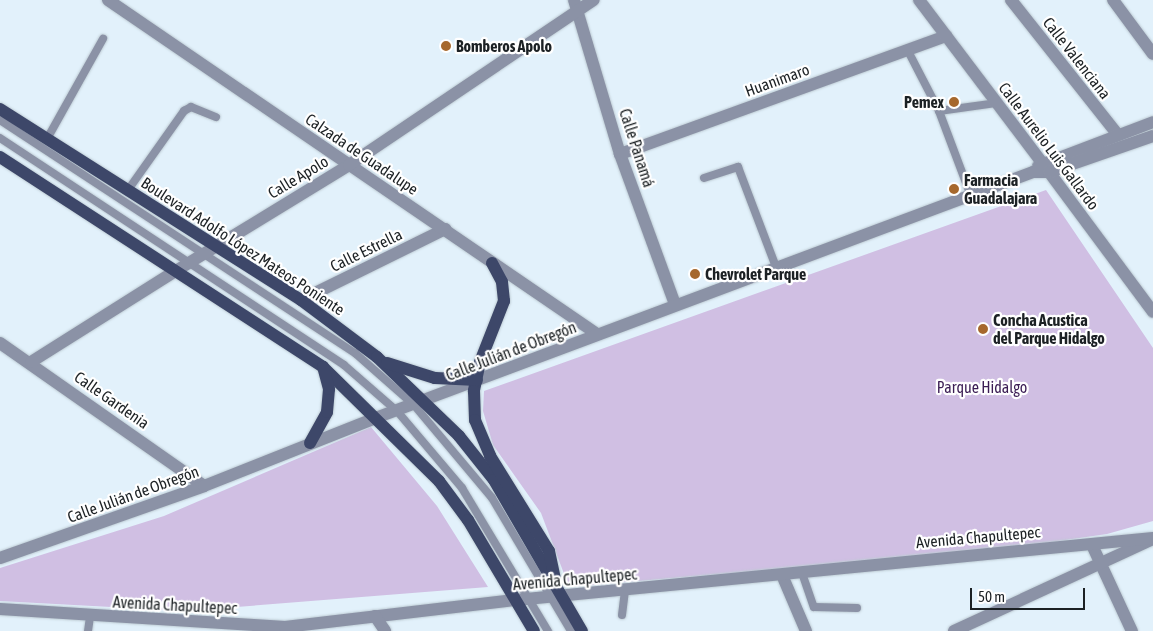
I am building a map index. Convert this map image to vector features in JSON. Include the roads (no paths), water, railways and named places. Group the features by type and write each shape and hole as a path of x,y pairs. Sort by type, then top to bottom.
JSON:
{"main road":[{"name":"Boulevard Adolfo López Mateos Poniente","path":"0,109 128,190 209,249 301,300 377,357 494,480 557,595 582,631"},
{"path":"0,157 322,367 378,417 422,460 468,520 534,631"},
{"path":"492,263 502,282 504,301 477,380 474,407 479,433 549,551 557,595"},
{"path":"377,357 414,373 477,380"},
{"path":"310,443 327,412 329,389 322,367"}],"street":[{"name":"Calzada de Guadalupe","path":"108,0 597,334"},
{"name":"Calle Panamá","path":"574,0 620,154 675,304"},
{"name":"Calle Apolo","path":"31,362 209,249 349,166 579,13 594,0"},
{"name":"Calle Aurelio Luis Gallardo","path":"919,0 1153,312"},
{"name":"Calle Valenciana","path":"1011,0 1118,135"},
{"path":"1113,0 1153,54"},
{"name":"Huanimaro","path":"620,154 946,36"},
{"path":"1045,167 1153,122"},
{"path":"1045,167 1153,136"},
{"name":"Calle Julián de Obregón","path":"0,558 204,486 310,443 378,417 420,404 477,380 675,304 971,196 1045,167"},
{"name":"Calle Estrella","path":"301,300 445,229"},
{"name":"Calle Gardenia","path":"0,343 31,362 204,486"},
{"path":"954,631 1153,539"},
{"name":"Avenida Chapultepec","path":"0,609 90,616 164,626 285,629 375,616 530,600 557,595 625,591 802,573 997,550 1153,539"},
{"path":"1092,544 1098,564 1132,631"},
{"path":"782,575 806,631"},
{"path":"375,616 385,631"}],"lane":[{"path":"48,139 103,39"},
{"path":"907,49 939,110 971,196"},
{"path":"939,110 997,103"},
{"path":"128,190 184,111 191,107 216,117"},
{"path":"0,120 209,249 355,353 420,404"},
{"path":"0,138 344,365 397,411 462,488 548,631"},
{"path":"704,178 738,167 776,267"},
{"path":"802,573 814,608 857,608"},
{"path":"622,615 625,591"},
{"path":"557,595 571,631"},
{"path":"88,631 90,616"}],"place":[{"name":"Bomberos Apolo","path":"446,46"},
{"name":"Pemex","path":"954,102"},
{"name":"Farmacia Guadalajara","path":"954,189"},
{"name":"Chevrolet Parque","path":"695,274"},
{"name":"Concha Acustica del Parque Hidalgo","path":"983,329"}],"park label":[{"name":"Parque Hidalgo","path":"982,387"}]}
